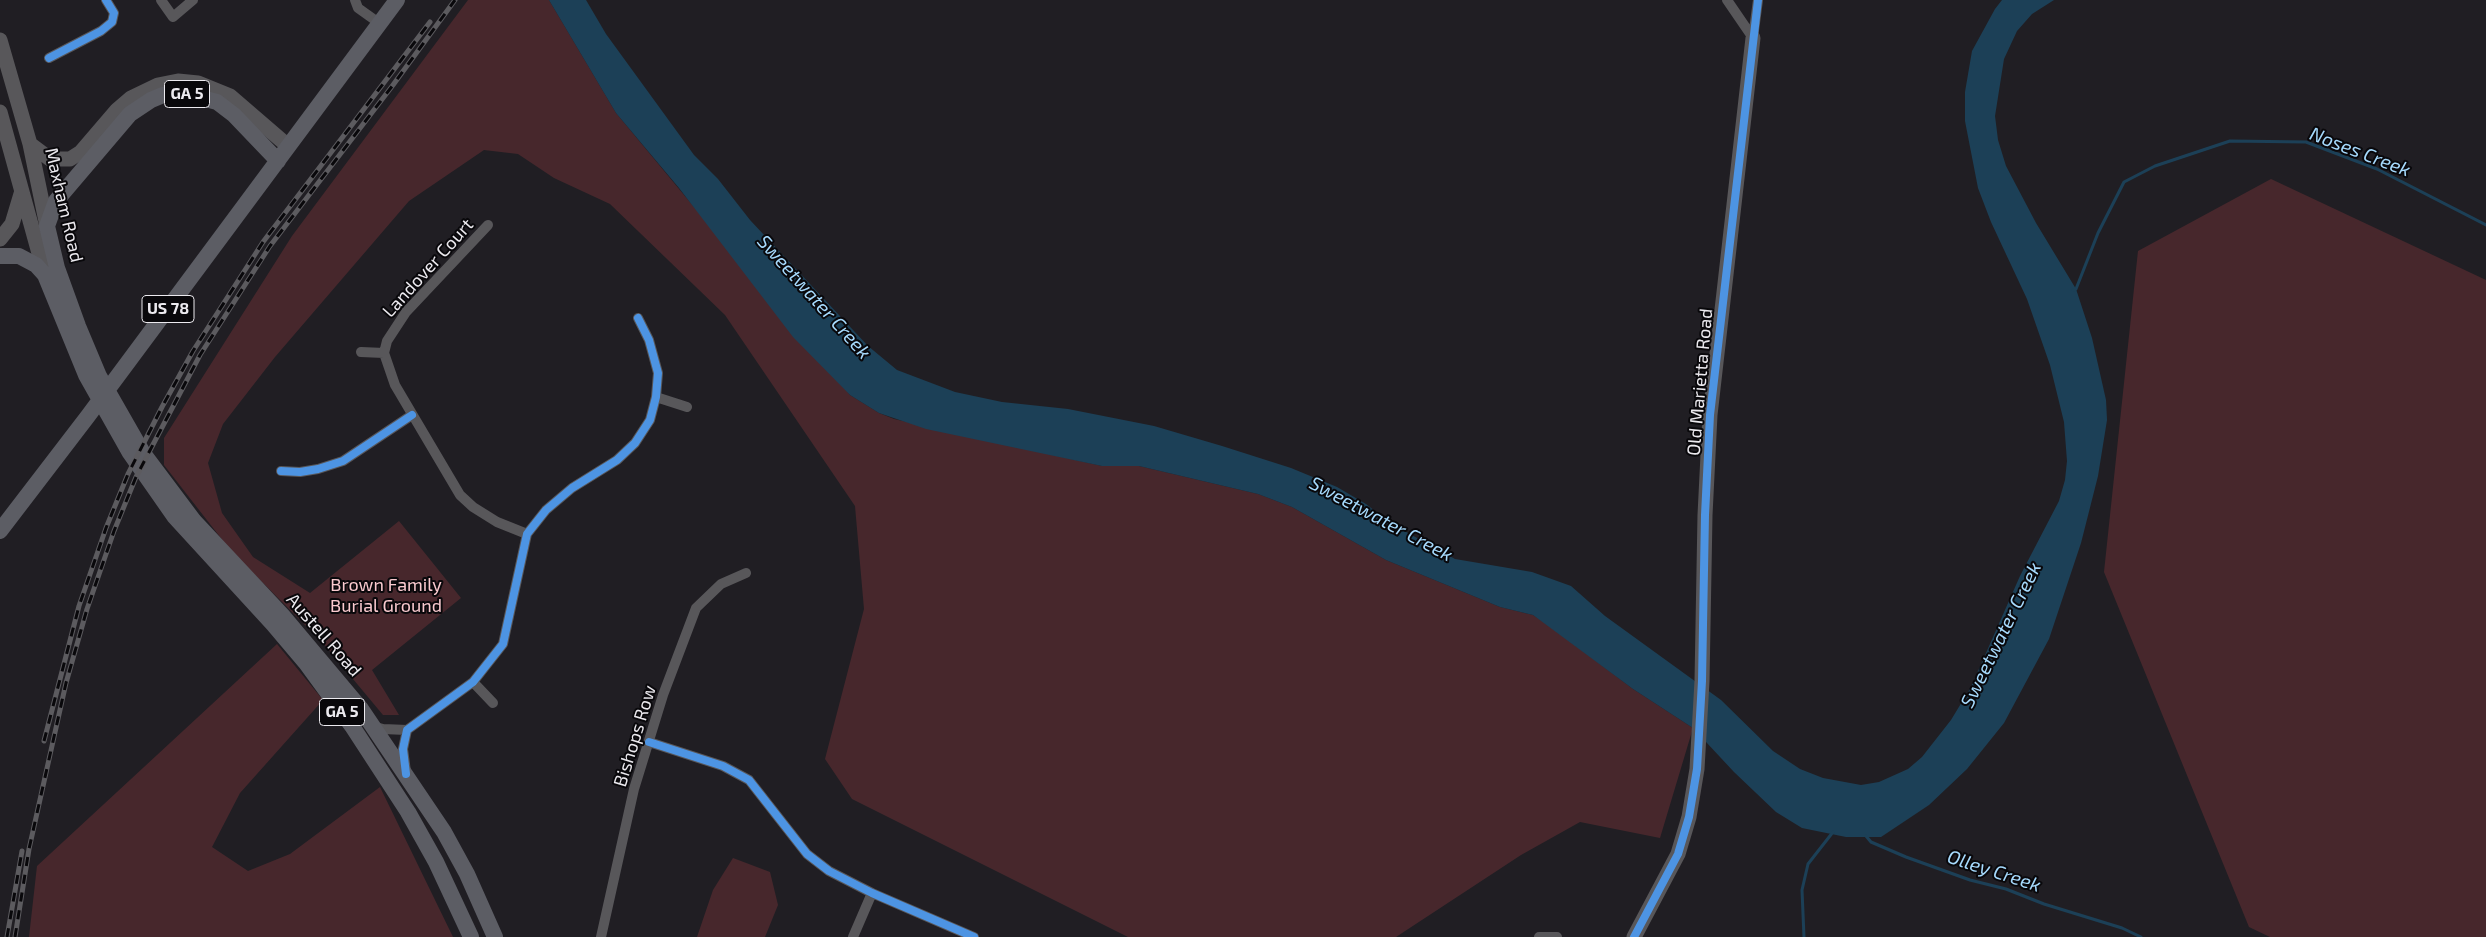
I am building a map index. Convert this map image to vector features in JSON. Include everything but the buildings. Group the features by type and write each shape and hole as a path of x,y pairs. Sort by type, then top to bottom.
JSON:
{"main road":[{"name":"US 78","path":"0,531 88,416 397,0"},
{"name":"GA 5","path":"47,226 53,207 61,192 122,122 140,107 163,95 182,93 217,102 234,115 278,161"},
{"name":"Maxham Road","path":"47,226 80,348"},
{"name":"GA 5","path":"0,256 13,255 24,258 36,265 45,275"},
{"name":"Maxham Road","path":"45,275 96,382"},
{"name":"Austell Road","path":"96,382 178,510 306,663 352,726 408,812 436,862 471,937"},
{"name":"Austell Road","path":"178,510 209,538 282,615 333,675 372,726 444,832 467,874 495,937"}],"street":[{"path":"49,58 101,31 112,22 114,13 106,0"},
{"path":"161,0 173,17 193,0"},
{"path":"355,0 358,8 379,23"},
{"path":"1727,0 1754,38"},
{"name":"Old Marietta Road","path":"1634,937 1678,854 1689,817 1697,769 1702,681 1702,621 1710,415 1758,0"},
{"name":"Maxham Road","path":"0,40 30,144 47,226"},
{"path":"30,144 38,152 50,159 70,159 81,152 116,110 131,98 158,85 178,82 198,83 230,96 288,146"},
{"name":"Maxham Road","path":"0,112 45,275"},
{"path":"0,238 12,224 22,193"},
{"name":"Landover Court","path":"384,354 387,340 406,312 488,225"},
{"path":"372,726 383,729 407,730 473,682 502,644 527,534 546,510 572,488 617,460 635,443 650,420 656,397 658,373 655,357 638,318"},
{"path":"361,352 384,354 395,385 460,495 496,522 527,534"},
{"path":"656,397 687,407"},
{"path":"281,471 300,472 318,469 343,460 412,415"},
{"name":"Bishops Row","path":"601,937 634,789 663,695 696,608 721,584 746,573"},
{"path":"473,682 492,703"},
{"path":"406,774 403,749 407,730"},
{"path":"648,742 723,766 749,780 807,854 829,871 872,893 974,937"},
{"path":"853,937 872,893"},
{"path":"1539,937 1557,937"}],"green space":[{"name":"Brown Family Burial Ground","path":"468,0 549,0 616,113 850,395 879,413 894,419 1102,466 1139,466 1258,494 1292,507 1386,560 1500,607 1533,615 1548,625 1633,689 1693,728 1660,838 1580,822 1521,855 1396,937 1128,937 852,799 825,759 864,609 855,506 725,315 610,204 554,178 518,154 484,150 409,201 275,357 223,424 208,463 222,513 253,557 310,593 399,521 461,598 372,670 399,715 383,715 323,643 231,551 164,465 164,438 292,236"},
{"path":"2271,179 2486,280 2486,937 2270,937 2249,927 2104,572 2138,251"},
{"path":"277,644 323,700 240,793 212,847 248,871 290,854 380,787 453,937 29,937 37,866"},
{"path":"733,858 770,872 778,905 765,937 697,937 713,890"}],"water":[{"name":"Sweetwater Creek","path":"549,0 586,0 606,34 694,155 718,179 750,220 868,346 897,370 955,392 1002,402 1068,409 1154,426 1291,468 1337,487 1366,504 1390,523 1455,559 1532,572 1571,586 1605,616 1721,700 1773,751 1800,769 1823,778 1861,785 1879,782 1908,769 1922,757 1951,720 1971,687 2020,576 2059,501 2065,480 2067,461 2064,422 2050,365 2027,299 1991,222 1978,188 1965,121 1965,92 1972,51 1995,9 2002,0 2054,0 2032,14 2017,31 2004,59 1995,116 1998,140 2006,166 2036,223 2076,289 2092,338 2106,400 2107,420 2098,476 2081,543 2049,639 2004,723 1967,769 1929,805 1881,837 1846,837 1802,828 1776,812 1734,772 1693,728 1633,689 1533,615 1500,607 1386,560 1292,507 1258,494 1139,466 1102,466 926,429 879,413 850,395 793,337 679,188 616,113"}],"waterway":[{"name":"Noses Creek","path":"2073,290 2076,289 2098,233 2124,182 2155,166 2230,141 2306,142 2377,169 2486,225"},
{"path":"1804,937 1802,890 1808,864 1833,832"},
{"name":"Olley Creek","path":"1866,836 1871,842 1906,857 1970,880 2006,889 2044,904 2122,928 2141,937"}],"railway":[{"path":"15,937 29,849 66,683 87,609 114,531 136,477 200,355 270,246 393,85 455,0"},
{"path":"44,741 79,606 106,528 128,474 162,407 193,351 263,242 430,22"},
{"path":"7,937 22,851"}],"cycle path":[{"path":"49,58 101,31 112,22 114,13 106,0"},
{"path":"1634,937 1678,854 1689,817 1697,769 1702,681 1705,515 1710,415 1758,0"},
{"path":"406,774 403,749 407,730 473,682 503,644 527,534 546,510 572,488 617,460 635,443 650,420 656,397 658,373 649,340 638,318"},
{"path":"281,471 300,472 318,469 343,461 412,415"},
{"path":"649,742 723,766 749,780 807,854 829,871 872,893 974,937"}]}
